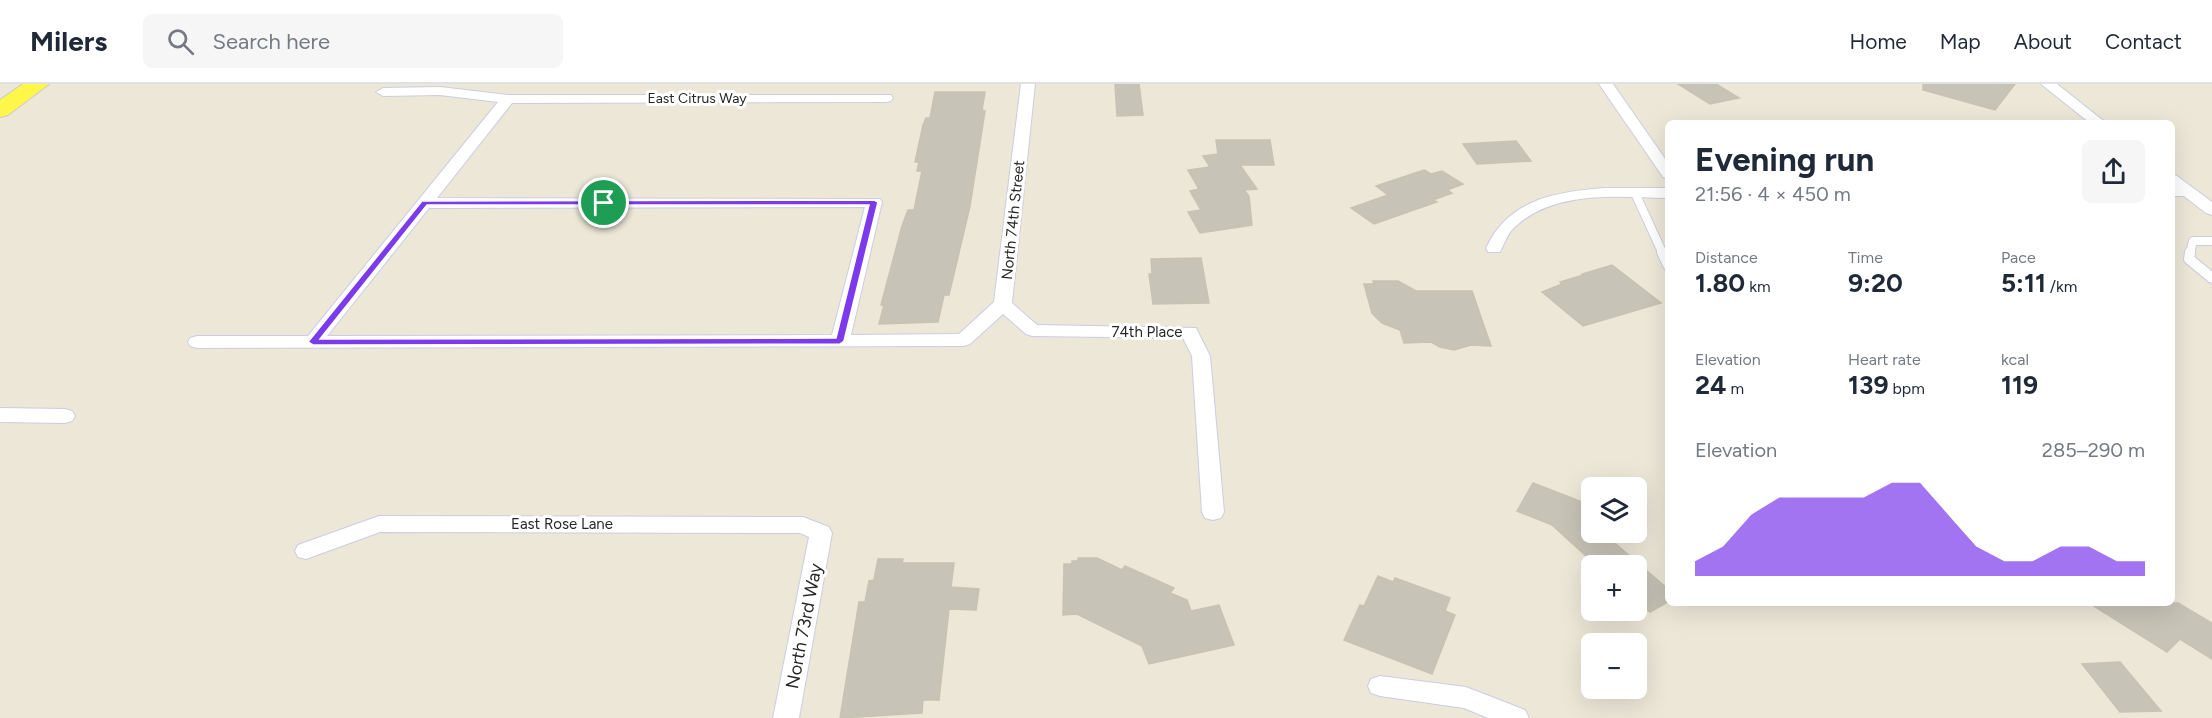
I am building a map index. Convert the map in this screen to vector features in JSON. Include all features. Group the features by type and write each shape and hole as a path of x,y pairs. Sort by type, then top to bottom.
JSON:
{"main road":[{"path":"0,110 38,84"}],"street":[{"name":"North 74th Street","path":"1004,304 1028,84"},
{"path":"1606,84 1665,170"},
{"path":"2048,84 2094,120"},
{"name":"East Citrus Way","path":"383,92 440,91 508,99 886,98"},
{"path":"313,342 508,99"},
{"path":"2180,192 2212,210"},
{"path":"1494,248 1503,229 1523,212 1541,204 1598,193 1665,193"},
{"path":"425,203 874,202 840,341"},
{"path":"197,342 964,340 1004,304"},
{"name":"74th Place","path":"1004,304 1032,330 1190,332 1201,357 1213,512"},
{"path":"0,415 65,416"},
{"name":"East Rose Lane","path":"306,551 379,524 803,525 821,533"},
{"name":"North 73rd Way","path":"786,718 821,533"},
{"path":"1380,686 1466,698 1516,718"}],"lane":[{"path":"1635,193 1665,258"},
{"path":"2212,242 2193,241 2189,259 2212,278"}],"building":[{"path":"1115,84 1139,84 1143,115 1117,116"},
{"path":"1678,84 1716,84 1739,98 1710,104"},
{"path":"1923,84 2015,84 1995,110 1923,90"},
{"path":"935,92 985,92 982,110 985,111 970,206 949,295 944,295 938,322 879,324 884,305 881,305 902,226 908,210 914,210 922,171 917,171 919,162 915,162 923,125 926,118 930,118"},
{"path":"1216,140 1270,140 1274,165 1240,165 1257,189 1244,190 1249,196 1252,225 1200,233 1188,212 1201,210 1190,191 1199,189 1188,170 1210,167 1203,156 1218,154"},
{"path":"1516,141 1531,161 1477,164 1463,144"},
{"path":"1424,170 1431,174 1442,171 1463,184 1447,190 1452,193 1433,200 1437,202 1374,224 1351,208 1388,195 1376,186"},
{"path":"1201,258 1209,303 1153,304 1149,274 1152,274 1151,259"},
{"path":"1612,265 1661,303 1583,326 1542,292 1562,284 1560,282"},
{"path":"1373,281 1398,281 1416,291 1472,291 1491,346 1471,345 1454,350 1431,342 1404,343 1400,330 1382,323 1372,313 1364,284 1374,284"},
{"path":"1533,483 1581,502 1581,543 1615,543 1629,555 1585,555 1552,525 1517,511"},
{"path":"1078,558 1097,558 1122,570 1125,566 1174,588 1170,593 1187,600 1191,611 1219,605 1234,645 1149,664 1142,646 1077,614 1063,615 1064,564 1072,564 1072,561 1078,561"},
{"path":"878,559 903,559 902,563 954,563 951,587 979,589 976,610 949,609 939,700 923,700 922,713 840,718 859,602 865,602 869,581 874,580"},
{"path":"1647,571 1665,586 1665,604 1650,612 1647,609"},
{"path":"1378,576 1393,582 1395,578 1450,598 1445,611 1455,615 1432,674 1344,640 1360,605 1364,606"},
{"path":"2175,603 2178,603 2212,623 2212,659 2180,639 2167,652 2094,606 2175,606"},
{"path":"2120,662 2161,711 2120,712 2082,664"}],"route":[{"path":"874,202 840,341 313,342 425,203 604,203 874,202"}]}
